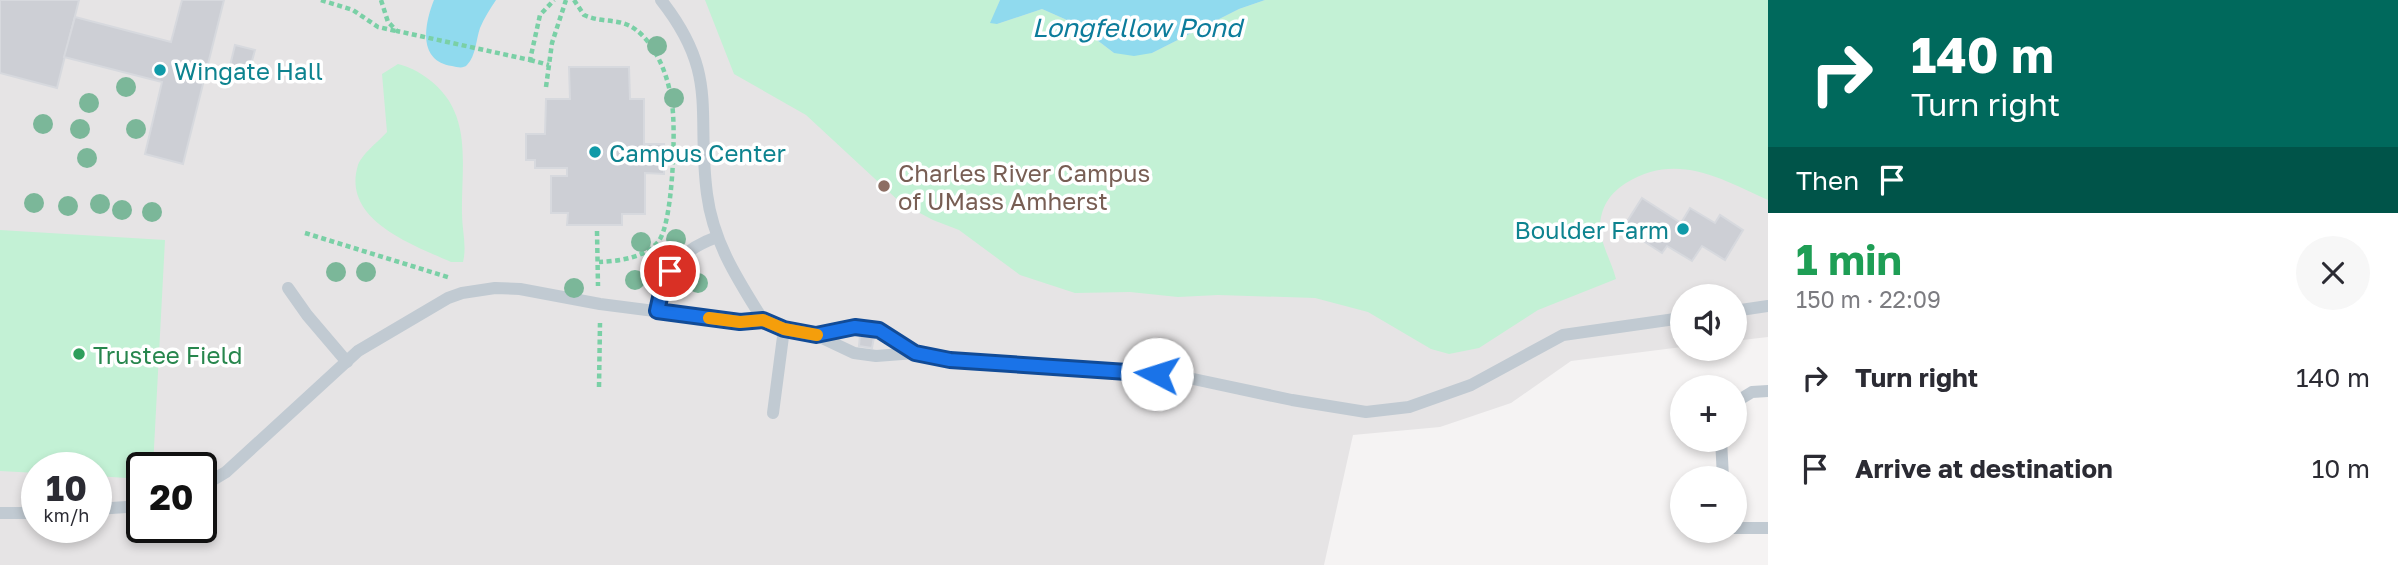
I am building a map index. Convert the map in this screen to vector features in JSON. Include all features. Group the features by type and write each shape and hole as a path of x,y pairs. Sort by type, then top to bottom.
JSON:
{"lane":[{"path":"661,0 688,40 701,76 706,193 718,237 734,275 763,320"},
{"path":"657,311 663,284 679,259 701,243 718,237"},
{"path":"288,288 307,316 347,362"},
{"path":"217,477 226,472 358,351 449,298 469,292 520,289 600,304 740,322 763,320 784,329 816,335 854,353 876,356 915,353 987,365 1077,367 1184,377 1292,400 1366,412 1409,407 1471,385 1563,335 1670,320"},
{"path":"1747,309 1768,306"},
{"path":"816,335 855,327 879,330 915,353"},
{"path":"773,413 784,329"},
{"path":"1747,395 1768,391"},
{"path":"0,513 21,513"},
{"path":"1747,528 1768,528"}],"path":[{"path":"321,0 353,10 386,31 397,31"},
{"path":"381,0 388,22 406,35 549,65"},
{"path":"527,60 540,15 554,0"},
{"path":"546,87 556,26 566,0"},
{"path":"574,0 584,15 627,23 642,35 665,72 673,106 670,200 663,234 658,242 639,254 619,261 598,262"},
{"path":"304,233 439,273 461,284 469,292"}],"shaded area":[{"name":"Charles River Campus of UMass Amherst","path":"0,0 1652,0 1768,76 1768,337 1747,339 1747,284 1670,284 1670,349 1571,361 1511,403 1440,427 1353,435 1324,565 0,565"}],"green space":[{"path":"705,0 1000,0 996,10 997,24 1042,9 1076,24 1114,53 1152,53 1239,9 1265,0 1768,0 1768,200 1698,172 1663,169 1644,174 1615,191 1602,214 1601,234 1616,279 1538,310 1479,348 1449,354 1431,349 1368,312 1315,298 1218,295 1178,297 1130,292 1075,293 1020,275 959,230 901,203 806,115 734,74"},
{"path":"398,64 420,73 442,92 452,106 458,123 463,158 463,262 451,262 400,238 384,228 360,201 356,184 358,165 387,132 382,74"},
{"name":"Trustee Field","path":"0,230 165,240 154,452 126,452 126,478 112,477 112,452 21,452 21,472 0,471"}],"water":[{"path":"434,0 496,0 482,24 472,57 465,66 441,63 429,50 426,31"},
{"name":"Longfellow Pond","path":"1000,0 1265,0 1239,9 1152,53 1134,56 1114,53 1076,24 1042,9 997,24 990,23"}],"building":[{"path":"0,0 79,0 57,88 0,73"},
{"name":"Wingate Hall","path":"182,0 224,0 183,164 145,154 162,82 64,57 75,17 171,42"},
{"path":"235,45 255,50 248,75 229,70"},
{"name":"Campus Center","path":"569,67 629,67 630,99 644,99 644,144 664,144 664,174 645,173 645,214 622,214 622,225 567,225 568,213 551,213 551,176 567,176 567,168 535,168 535,160 526,160 526,134 545,134 546,99 570,99"},
{"name":"Boulder Farm","path":"1642,198 1681,223 1690,208 1715,223 1720,215 1743,230 1725,260 1702,246 1692,261 1667,246 1662,253 1623,228"},
{"path":"860,335 874,337 872,348 859,346"}],"slow traffic":[{"path":"709,318 740,322 763,320 784,329 817,335"}],"place":[{"name":"Wingate Hall","path":"160,70"},
{"name":"Campus Center","path":"595,152"},
{"name":"Charles River Campus of UMass Amherst","path":"884,186"},
{"name":"Boulder Farm","path":"1683,229"},
{"name":"Trustee Field","path":"79,354"}],"route":[{"path":"670,271 663,284 657,311 740,322 763,320 784,329 816,335 855,327 879,330 915,353 987,365 1077,367 1157,374"}]}
